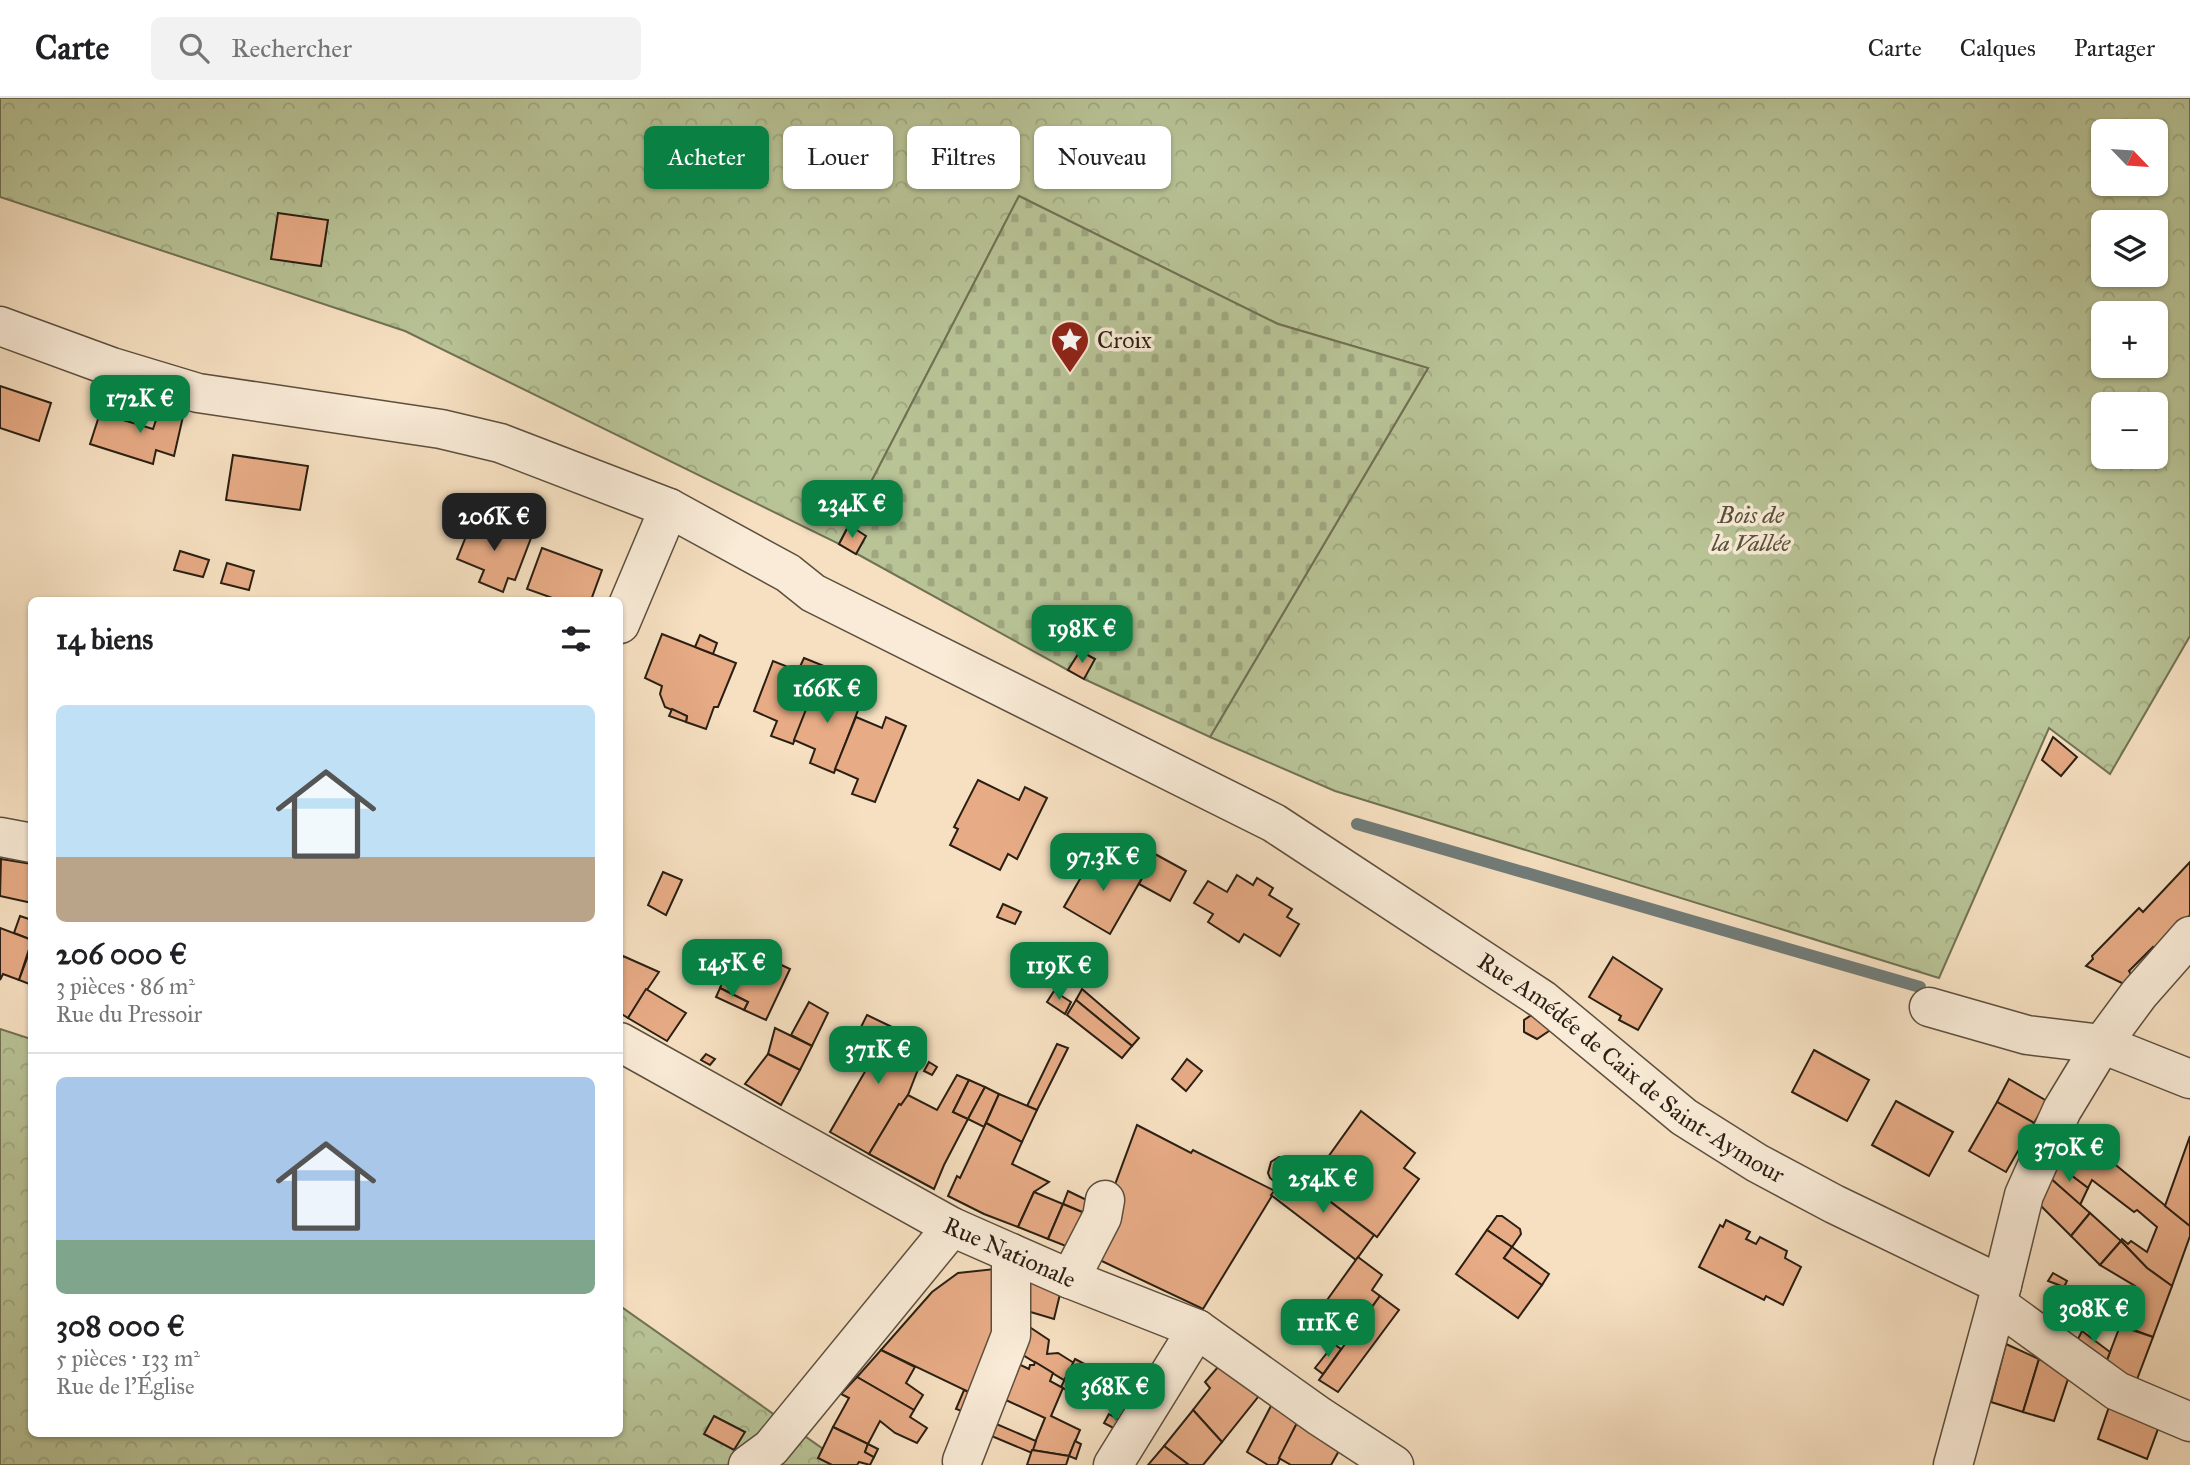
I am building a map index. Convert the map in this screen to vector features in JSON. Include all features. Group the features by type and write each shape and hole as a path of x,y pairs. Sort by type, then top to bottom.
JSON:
{"street":[{"name":"Rue Amédée de Caix de Saint-Aymour","path":"0,326 112,367 198,393 441,429 500,443 669,508 788,573 813,593 1274,823 1543,1000 1684,1117 1757,1163 2000,1295 2117,1391 2190,1422"},
{"path":"623,617 669,508"},
{"path":"0,837 28,842"},
{"path":"1953,1465 2000,1295 2024,1195 2062,1110 2102,1044 2139,994 2190,936"},
{"path":"1929,1007 2027,1035 2102,1044 2190,1079"},
{"name":"Rue Nationale","path":"623,1044 952,1227 1070,1279 1197,1329 1319,1416 1394,1465"},
{"path":"1070,1279 1102,1217 1105,1200"},
{"path":"748,1465 771,1448 952,1227"},
{"path":"962,1461 1011,1335 1011,1253"},
{"path":"1113,1465 1197,1329"}],"green space":[{"name":"Bois de la Vallée","path":"0,98 2190,98 2190,636 2110,774 2049,728 1939,978 1335,791 1210,737 1428,368 1278,324 1019,196 839,544 405,331 0,197"},
{"path":"1019,196 1278,324 1428,368 1210,737 1084,679 839,544"},
{"path":"0,1029 28,1038 28,1437 623,1437 623,1308 846,1465 0,1465"}],"building":[{"path":"278,213 328,220 321,266 271,259"},
{"path":"0,386 51,403 39,441 0,428"},
{"path":"161,405 184,412 174,456 156,450 153,464 90,444 100,413 153,429"},
{"path":"233,455 308,466 300,510 226,500"},
{"path":"478,517 531,538 515,580 508,578 503,592 479,582 484,570 457,559 469,529 473,530"},
{"path":"849,525 866,536 856,554 839,544"},
{"path":"542,548 602,570 592,597 550,597 527,589"},
{"path":"180,551 209,560 203,577 174,570"},
{"path":"227,563 254,571 249,590 221,583"},
{"path":"662,634 736,663 706,729 686,722 687,716 665,707 660,694 662,686 645,678"},
{"path":"700,635 717,643 713,654 695,647"},
{"path":"1080,651 1095,659 1084,679 1068,670"},
{"path":"804,658 824,666 793,744 771,736 777,721 754,711 773,661 798,671"},
{"path":"818,679 837,686 833,695 860,705 834,773 810,763 815,749 794,740"},
{"path":"672,709 687,716 686,722 669,716"},
{"path":"856,717 882,728 886,717 906,726 875,802 852,794 858,779 835,769"},
{"path":"2053,737 2077,757 2061,776 2042,760"},
{"path":"978,780 1019,800 1025,787 1047,798 1017,859 1008,854 1000,870 950,845 958,829 954,827"},
{"path":"1096,851 1142,878 1110,934 1064,907"},
{"path":"1155,854 1186,871 1170,901 1139,884"},
{"path":"1,859 28,863 28,902 0,896"},
{"path":"2190,862 2190,915 2157,951 2153,947 2129,971 2132,976 2124,984 2086,966 2093,959 2092,956 2139,908 2143,912"},
{"path":"663,872 682,880 666,915 648,905"},
{"path":"1237,875 1253,885 1257,878 1273,888 1269,895 1292,909 1287,917 1299,924 1280,956 1244,934 1239,942 1208,922 1213,914 1194,903 1208,881 1227,892"},
{"path":"1003,904 1021,912 1015,924 997,917"},
{"path":"20,916 28,919 28,938 14,933"},
{"path":"0,928 28,938 28,952 19,980 3,974 0,980"},
{"path":"736,943 773,957 773,961 790,969 766,1020 744,1010 748,1002 720,988 726,974 722,972"},
{"path":"28,956 28,983 19,980"},
{"path":"623,956 659,972 628,1018 623,1015"},
{"path":"1613,957 1662,989 1638,1030 1619,1020 1621,1016 1589,997"},
{"path":"720,988 748,1002 744,1010 716,997"},
{"path":"646,989 686,1013 667,1041 628,1018"},
{"path":"1082,989 1139,1038 1132,1046 1076,1000"},
{"path":"1054,991 1071,1002 1065,1014 1047,1002"},
{"path":"1076,1000 1132,1046 1122,1058 1067,1015"},
{"path":"809,1002 828,1013 812,1046 791,1035"},
{"path":"1539,1010 1548,1017 1549,1031 1537,1039 1524,1032 1524,1020"},
{"path":"867,1015 892,1027 889,1032 924,1054 908,1095 901,1105 899,1104 869,1154 830,1132 877,1051 855,1039"},
{"path":"775,1028 812,1046 800,1070 768,1054"},
{"path":"1057,1044 1068,1048 1037,1110 1027,1106"},
{"path":"1814,1050 1869,1080 1847,1121 1792,1092"},
{"path":"706,1054 715,1059 710,1065 701,1060"},
{"path":"768,1054 800,1070 781,1105 745,1084"},
{"path":"1187,1059 1202,1071 1186,1091 1172,1079"},
{"path":"929,1062 937,1067 932,1075 924,1071"},
{"path":"957,1075 969,1080 953,1112 968,1119 934,1189 869,1154 899,1104 901,1105 908,1095 937,1110"},
{"path":"2009,1079 2047,1101 2034,1123 1997,1102"},
{"path":"969,1080 985,1087 968,1119 953,1112"},
{"path":"985,1087 999,1094 984,1127 968,1119"},
{"path":"999,1094 1037,1110 1022,1142 986,1123"},
{"path":"1896,1101 1953,1132 1929,1176 1872,1145"},
{"path":"1997,1102 2034,1123 2006,1172 1969,1151"},
{"path":"1361,1111 1415,1153 1404,1168 1419,1179 1377,1237 1290,1171 1294,1163 1328,1157"},
{"path":"986,1123 1022,1142 1012,1164 1049,1182 1034,1192 1018,1227 948,1196 957,1176 960,1178"},
{"path":"1137,1125 1275,1191 1203,1309 1089,1255"},
{"path":"2072,1129 2190,1226 2190,1236 2172,1286 2147,1268 2121,1241 2122,1239 2128,1244 2131,1241 2147,1252 2157,1227 2092,1180 2088,1188 2055,1163"},
{"path":"2190,1136 2190,1226 2165,1206"},
{"path":"1279,1157 1290,1159 1294,1163 1279,1185 1268,1173 1271,1162"},
{"path":"2055,1163 2088,1188 2080,1205 2049,1177"},
{"path":"1290,1171 1374,1235 1356,1260 1271,1195"},
{"path":"2049,1177 2090,1213 2071,1236 2040,1205"},
{"path":"1068,1191 1099,1206 1094,1217 1063,1204"},
{"path":"1034,1192 1063,1204 1048,1239 1018,1227"},
{"path":"1063,1204 1094,1217 1076,1250 1048,1239"},
{"path":"2090,1213 2121,1241 2100,1265 2071,1236"},
{"path":"1497,1216 1502,1216 1520,1229 1521,1234 1512,1247 1487,1230"},
{"path":"1726,1220 1750,1232 1746,1239 1756,1244 1760,1237 1787,1251 1785,1258 1801,1267 1783,1305 1766,1296 1764,1300 1699,1267 1720,1225 1723,1227"},
{"path":"1487,1230 1512,1247 1504,1258 1542,1285 1518,1318 1456,1274"},
{"path":"2121,1241 2147,1268 2172,1286 2153,1337 2074,1308 2077,1300 2124,1317 2135,1286 2100,1265"},
{"path":"1512,1247 1549,1274 1542,1285 1504,1258"},
{"path":"1358,1257 1382,1275 1372,1290 1380,1296 1349,1338 1317,1314"},
{"path":"1004,1268 1003,1333 979,1397 881,1350 932,1292 958,1273"},
{"path":"2053,1273 2067,1281 2064,1287 2048,1281"},
{"path":"1016,1276 1060,1294 1054,1319 1017,1308"},
{"path":"1380,1296 1399,1310 1338,1392 1319,1380"},
{"path":"2051,1300 2065,1305 2065,1327 2045,1310"},
{"path":"1022,1322 1049,1340 1047,1354 1058,1353 1074,1363 1064,1380 1013,1349"},
{"path":"2120,1326 2153,1337 2136,1382 2107,1360"},
{"path":"2082,1331 2110,1352 2107,1360 2078,1339"},
{"path":"1334,1344 1341,1349 1323,1374 1315,1368"},
{"path":"2006,1344 2039,1359 2023,1412 1991,1402"},
{"path":"881,1350 915,1367 906,1383 923,1395 914,1410 857,1377"},
{"path":"1075,1359 1109,1377 1095,1406 1061,1387"},
{"path":"2039,1359 2070,1373 2054,1421 2023,1412"},
{"path":"1010,1360 1029,1369 1035,1362 1053,1373 1050,1381 1063,1388 1051,1416 1080,1430 1069,1456 1032,1450 1045,1418 997,1396"},
{"path":"1218,1367 1262,1392 1222,1442 1193,1410 1210,1388 1205,1382"},
{"path":"1140,1369 1154,1379 1145,1394 1131,1384"},
{"path":"857,1377 914,1410 910,1417 927,1428 917,1443 895,1433 880,1421 868,1444 833,1427 849,1398 841,1394"},
{"path":"1131,1384 1145,1394 1125,1424 1111,1416"},
{"path":"964,1390 979,1397 973,1415 956,1409"},
{"path":"2111,1401 2162,1418 2147,1459 2098,1439"},
{"path":"1272,1404 1298,1421 1277,1465 1268,1465 1247,1452"},
{"path":"1193,1410 1222,1442 1203,1465 1189,1465 1164,1446"},
{"path":"1109,1414 1125,1424 1121,1432 1104,1423"},
{"path":"714,1416 745,1432 734,1450 704,1434"},
{"path":"987,1420 1036,1441 1032,1453 982,1432"},
{"path":"1298,1421 1340,1449 1331,1465 1291,1465 1279,1458"},
{"path":"833,1427 868,1444 865,1452 874,1457 870,1465 859,1462 857,1465 832,1465 818,1458"},
{"path":"1075,1441 1081,1444 1076,1459 1069,1456"},
{"path":"868,1444 878,1449 874,1457 865,1452"},
{"path":"1164,1446 1189,1465 1148,1465"},
{"path":"1032,1450 1069,1456 1066,1465 1027,1465"}],"waterway":[{"path":"1357,824 1920,987"}],"place":[{"name":"Croix","path":"1070,374"}]}
